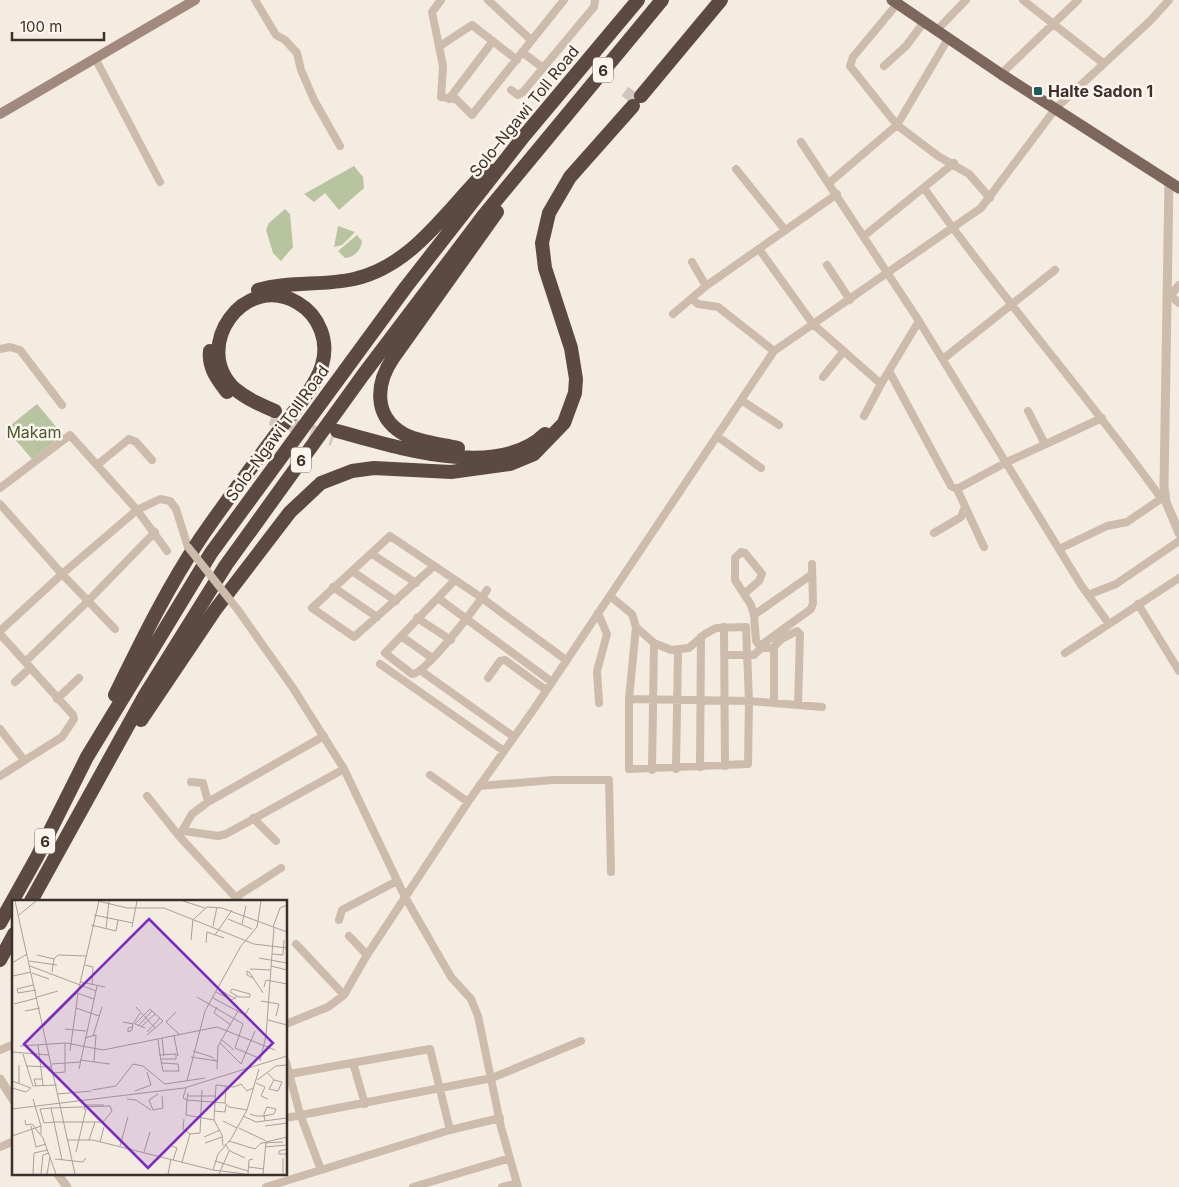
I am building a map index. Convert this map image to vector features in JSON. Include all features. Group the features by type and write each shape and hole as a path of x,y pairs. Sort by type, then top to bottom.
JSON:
{"highway":[{"name":"Solo–Ngawi Toll Road","path":"13,900 37,857 87,757 211,553 367,339 524,136 638,0"},
{"name":"6","path":"32,900 87,798 165,662 226,565 419,300 545,141 662,0"},
{"path":"87,798 216,610 290,512 321,484 352,471 374,468 451,472 510,464 534,454 555,434 570,411 576,379 572,348 545,268 542,243 549,213 570,177 712,0"},
{"path":"479,468 384,452 335,435 396,447 464,457 488,456 526,448 552,426 566,399 567,366 564,347 541,281 536,257 536,235 542,209 555,184 721,0"},
{"path":"87,757 98,728 153,618 200,540 304,396 322,366 324,337 315,318 298,303 285,297 269,296 250,300 237,309 221,334 219,356 225,376 235,388 273,414 244,406 229,394 215,376 209,358 214,330 222,313 241,295 264,288 354,279 381,270 414,248 486,170 524,136"},
{"path":"488,456 402,433 388,421 381,408 379,397 382,380 393,358 478,241 545,141"},
{"name":"Solo–Ngawi Toll Road","path":"0,923 12,902"},
{"path":"0,960 12,938"}],"main road":[{"path":"0,114 195,0"},
{"path":"895,2 1001,74 1179,188"}],"street":[{"path":"255,0 276,35 285,40 297,53 308,86 340,146"},
{"path":"441,0 432,12 443,66 440,94 442,98 461,101 470,114 474,114 564,0"},
{"path":"488,0 531,40"},
{"path":"495,6 502,0"},
{"path":"511,90 518,95 520,94 594,7 595,0"},
{"path":"936,31 966,0"},
{"path":"1023,0 1102,63"},
{"path":"1001,74 1078,0"},
{"path":"288,1023 328,1007 344,995 367,955 468,802 552,682 774,351 953,229 990,198 1056,108 1102,63 1150,21 1169,0"},
{"path":"895,2 853,57 850,65 877,103 897,125 938,156 954,163 969,174 990,198"},
{"path":"884,66 906,46 924,22"},
{"path":"440,46 470,25 517,60"},
{"path":"829,183 897,125 948,39"},
{"path":"449,99 493,41"},
{"path":"522,52 543,68"},
{"path":"95,58 160,182"},
{"path":"801,142 919,320 1059,550 1108,624"},
{"path":"864,236 954,163"},
{"path":"736,170 785,230"},
{"path":"1163,497 1169,294 1169,181"},
{"path":"924,188 1011,306 1163,497 1179,533"},
{"path":"673,314 692,300 706,286 836,194"},
{"path":"758,249 813,324 881,384"},
{"path":"692,262 706,286"},
{"path":"827,264 850,300"},
{"path":"942,359 1055,270"},
{"path":"1169,294 1179,285"},
{"path":"1169,294 1179,302"},
{"path":"692,300 698,304 711,304 724,311 774,351"},
{"path":"864,416 919,320"},
{"path":"0,349 10,347 20,350 62,405"},
{"path":"823,377 843,352"},
{"path":"889,371 951,486 957,489 984,547"},
{"path":"741,400 779,426"},
{"path":"1028,411 1045,444"},
{"path":"957,489 1005,463 1102,418"},
{"path":"0,488 70,435 137,510 155,532 167,551"},
{"path":"717,436 761,468"},
{"path":"98,465 129,439 136,442 152,460"},
{"path":"1059,550 1107,526 1127,522 1163,497"},
{"path":"0,776 57,741 68,731 74,719 0,632 62,574 137,510 160,499 170,501 176,509 188,547 238,610 344,768 405,897 452,977 470,999 478,1016 500,1118 518,1185 502,1187"},
{"path":"0,504 62,574 115,629"},
{"path":"934,533 941,527 961,517 965,507"},
{"path":"15,682 28,665 155,532"},
{"path":"434,566 396,601 353,636 312,608 390,536 434,566 454,581 482,598 566,660"},
{"path":"1088,596 1116,584 1179,541"},
{"path":"744,594 759,581 762,574 741,552 735,558 735,580 751,605 754,615 756,641 760,647"},
{"path":"372,554 416,583"},
{"path":"725,655 754,656 760,647 811,609 813,603 812,564"},
{"path":"352,571 396,601"},
{"path":"754,615 811,576"},
{"path":"1065,653 1179,578"},
{"path":"454,581 385,654 415,675 420,673 450,640 487,590"},
{"path":"333,587 377,617"},
{"path":"610,596 632,614 636,627 629,699 629,769 676,769 745,765 750,762 749,655 746,626 724,627 712,630 689,648 678,650 665,648 652,642 636,627"},
{"path":"438,598 552,682"},
{"path":"1138,604 1179,671"},
{"path":"598,613 607,634 597,671 599,703"},
{"path":"417,618 450,640"},
{"path":"724,627 725,766"},
{"path":"774,703 774,648 787,635 799,632 798,705"},
{"path":"400,636 432,658"},
{"path":"700,767 701,637"},
{"path":"633,643 652,642"},
{"path":"652,642 652,770"},
{"path":"760,647 774,648"},
{"path":"676,769 678,650"},
{"path":"488,678 500,661 505,660 546,690"},
{"path":"380,664 504,751"},
{"path":"424,673 514,737"},
{"path":"57,699 79,678"},
{"path":"629,699 749,701 822,707"},
{"path":"0,728 24,760"},
{"path":"182,834 192,814 208,802 324,736"},
{"path":"182,834 218,836 344,768"},
{"path":"430,775 468,802"},
{"path":"480,786 553,780 609,780 611,872"},
{"path":"191,782 203,782 208,802"},
{"path":"147,796 237,899 281,868"},
{"path":"253,818 276,841"},
{"path":"339,920 342,910 397,881"},
{"path":"349,936 367,955"},
{"path":"296,944 344,995"},
{"path":"288,1117 492,1078 581,1040"},
{"path":"0,1050 12,1045"},
{"path":"290,1074 430,1049 450,1130"},
{"path":"353,1064 365,1104"},
{"path":"288,1068 300,1114 321,1170"},
{"path":"0,1079 12,1098"},
{"path":"266,1187 289,1183 321,1170 450,1130 500,1118"},
{"path":"0,1147 12,1142"},
{"path":"413,1187 510,1158"},
{"path":"58,1174 67,1187"}],"green space":[{"path":"354,166 363,177 364,188 339,210 325,193 314,202 304,194"},
{"path":"285,209 290,214 293,247 281,261 273,253 266,230 269,223"},
{"path":"338,226 355,232 342,245 334,247"},
{"path":"357,235 362,241 360,247 355,255 345,258 338,251"},
{"name":"Makam","path":"37,404 63,435 32,459 6,429"}],"tunnel":[{"path":"627,100 634,91"},
{"path":"271,418 333,439"}],"place":[{"name":"Halte Sadon 1","path":"1038,91"}]}
